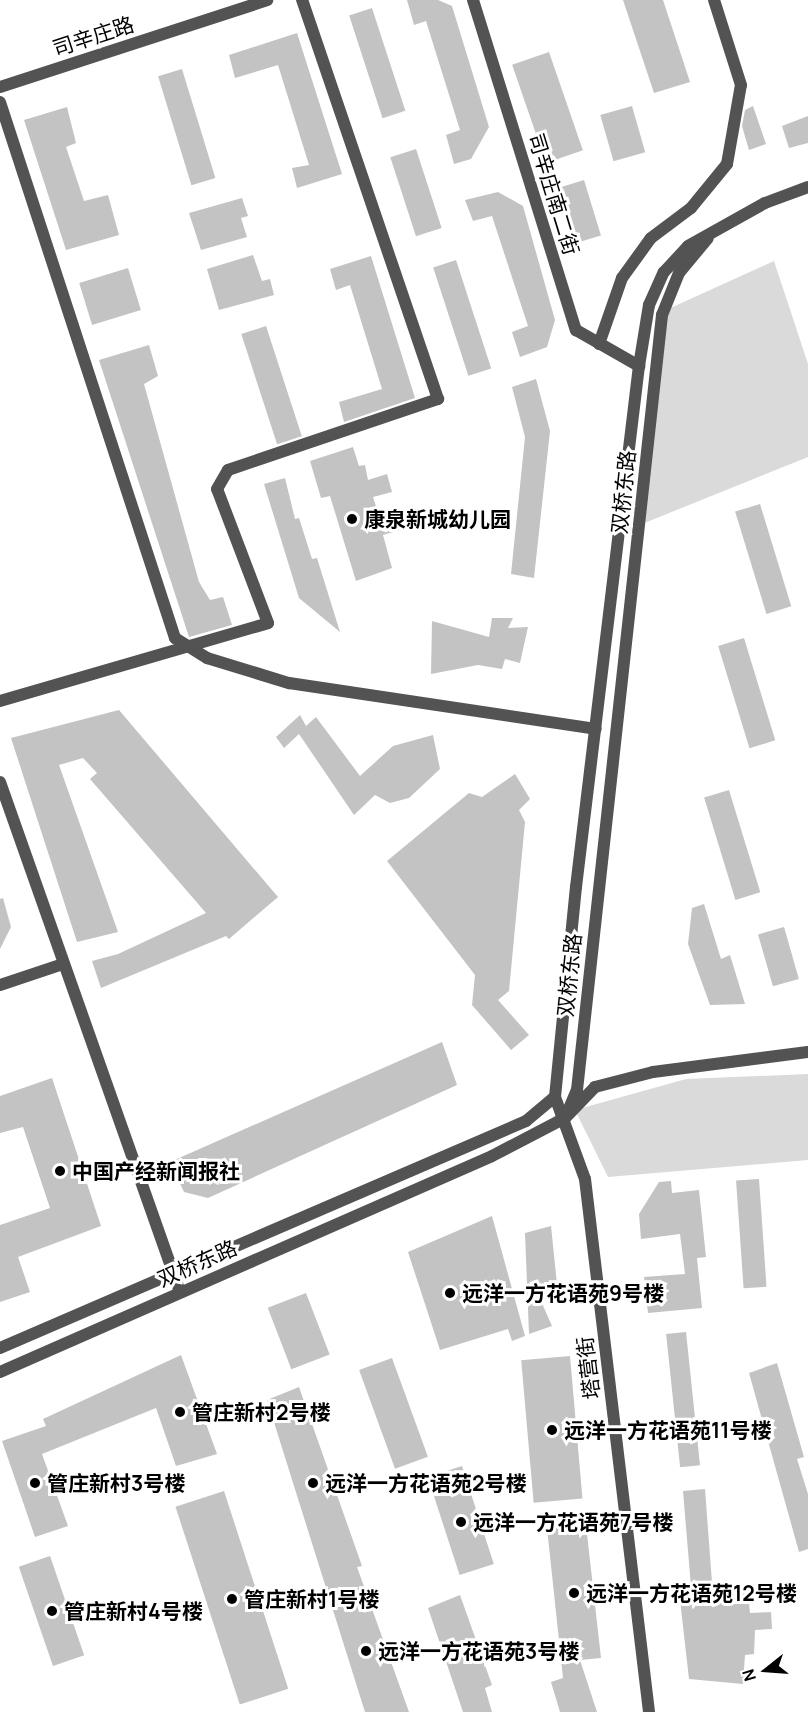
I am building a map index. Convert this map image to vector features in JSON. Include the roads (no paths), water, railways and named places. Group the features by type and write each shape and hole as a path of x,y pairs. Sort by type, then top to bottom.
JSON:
{"street":[{"name":"司辛庄路","path":"0,87 267,0"},
{"path":"0,701 191,648 268,623 217,489 228,470 438,399 302,0"},
{"name":"司辛庄南二街","path":"473,0 576,330 639,366"},
{"path":"599,344 622,278 651,237 691,208 727,164 741,86 714,0"},
{"path":"0,102 175,638 239,670 289,683 596,729"},
{"name":"双桥东路","path":"0,1348 526,1121 555,1097 639,366 650,305 664,272 674,257 712,232 765,204 808,187"},
{"name":"双桥东路","path":"0,1372 492,1156 565,1118 577,1090 662,315 679,273 712,232"},
{"path":"0,782 180,1292"},
{"path":"0,985 63,964"},
{"path":"565,1118 595,1087 653,1072 808,1052"},
{"name":"塔营街","path":"555,1097 565,1118 585,1179 649,1712"}],"place":[{"name":"康泉新城幼儿园","path":"352,519"},
{"name":"中国产经新闻报社","path":"60,1171"},
{"name":"远洋一方花语苑9号楼","path":"450,1293"},
{"name":"管庄新村2号楼","path":"180,1412"},
{"name":"远洋一方花语苑11号楼","path":"552,1430"},
{"name":"管庄新村3号楼","path":"35,1483"},
{"name":"远洋一方花语苑2号楼","path":"313,1483"},
{"name":"远洋一方花语苑7号楼","path":"461,1522"},
{"name":"远洋一方花语苑12号楼","path":"574,1593"},
{"name":"管庄新村1号楼","path":"232,1599"},
{"name":"管庄新村4号楼","path":"52,1611"},
{"name":"远洋一方花语苑3号楼","path":"366,1651"}]}
